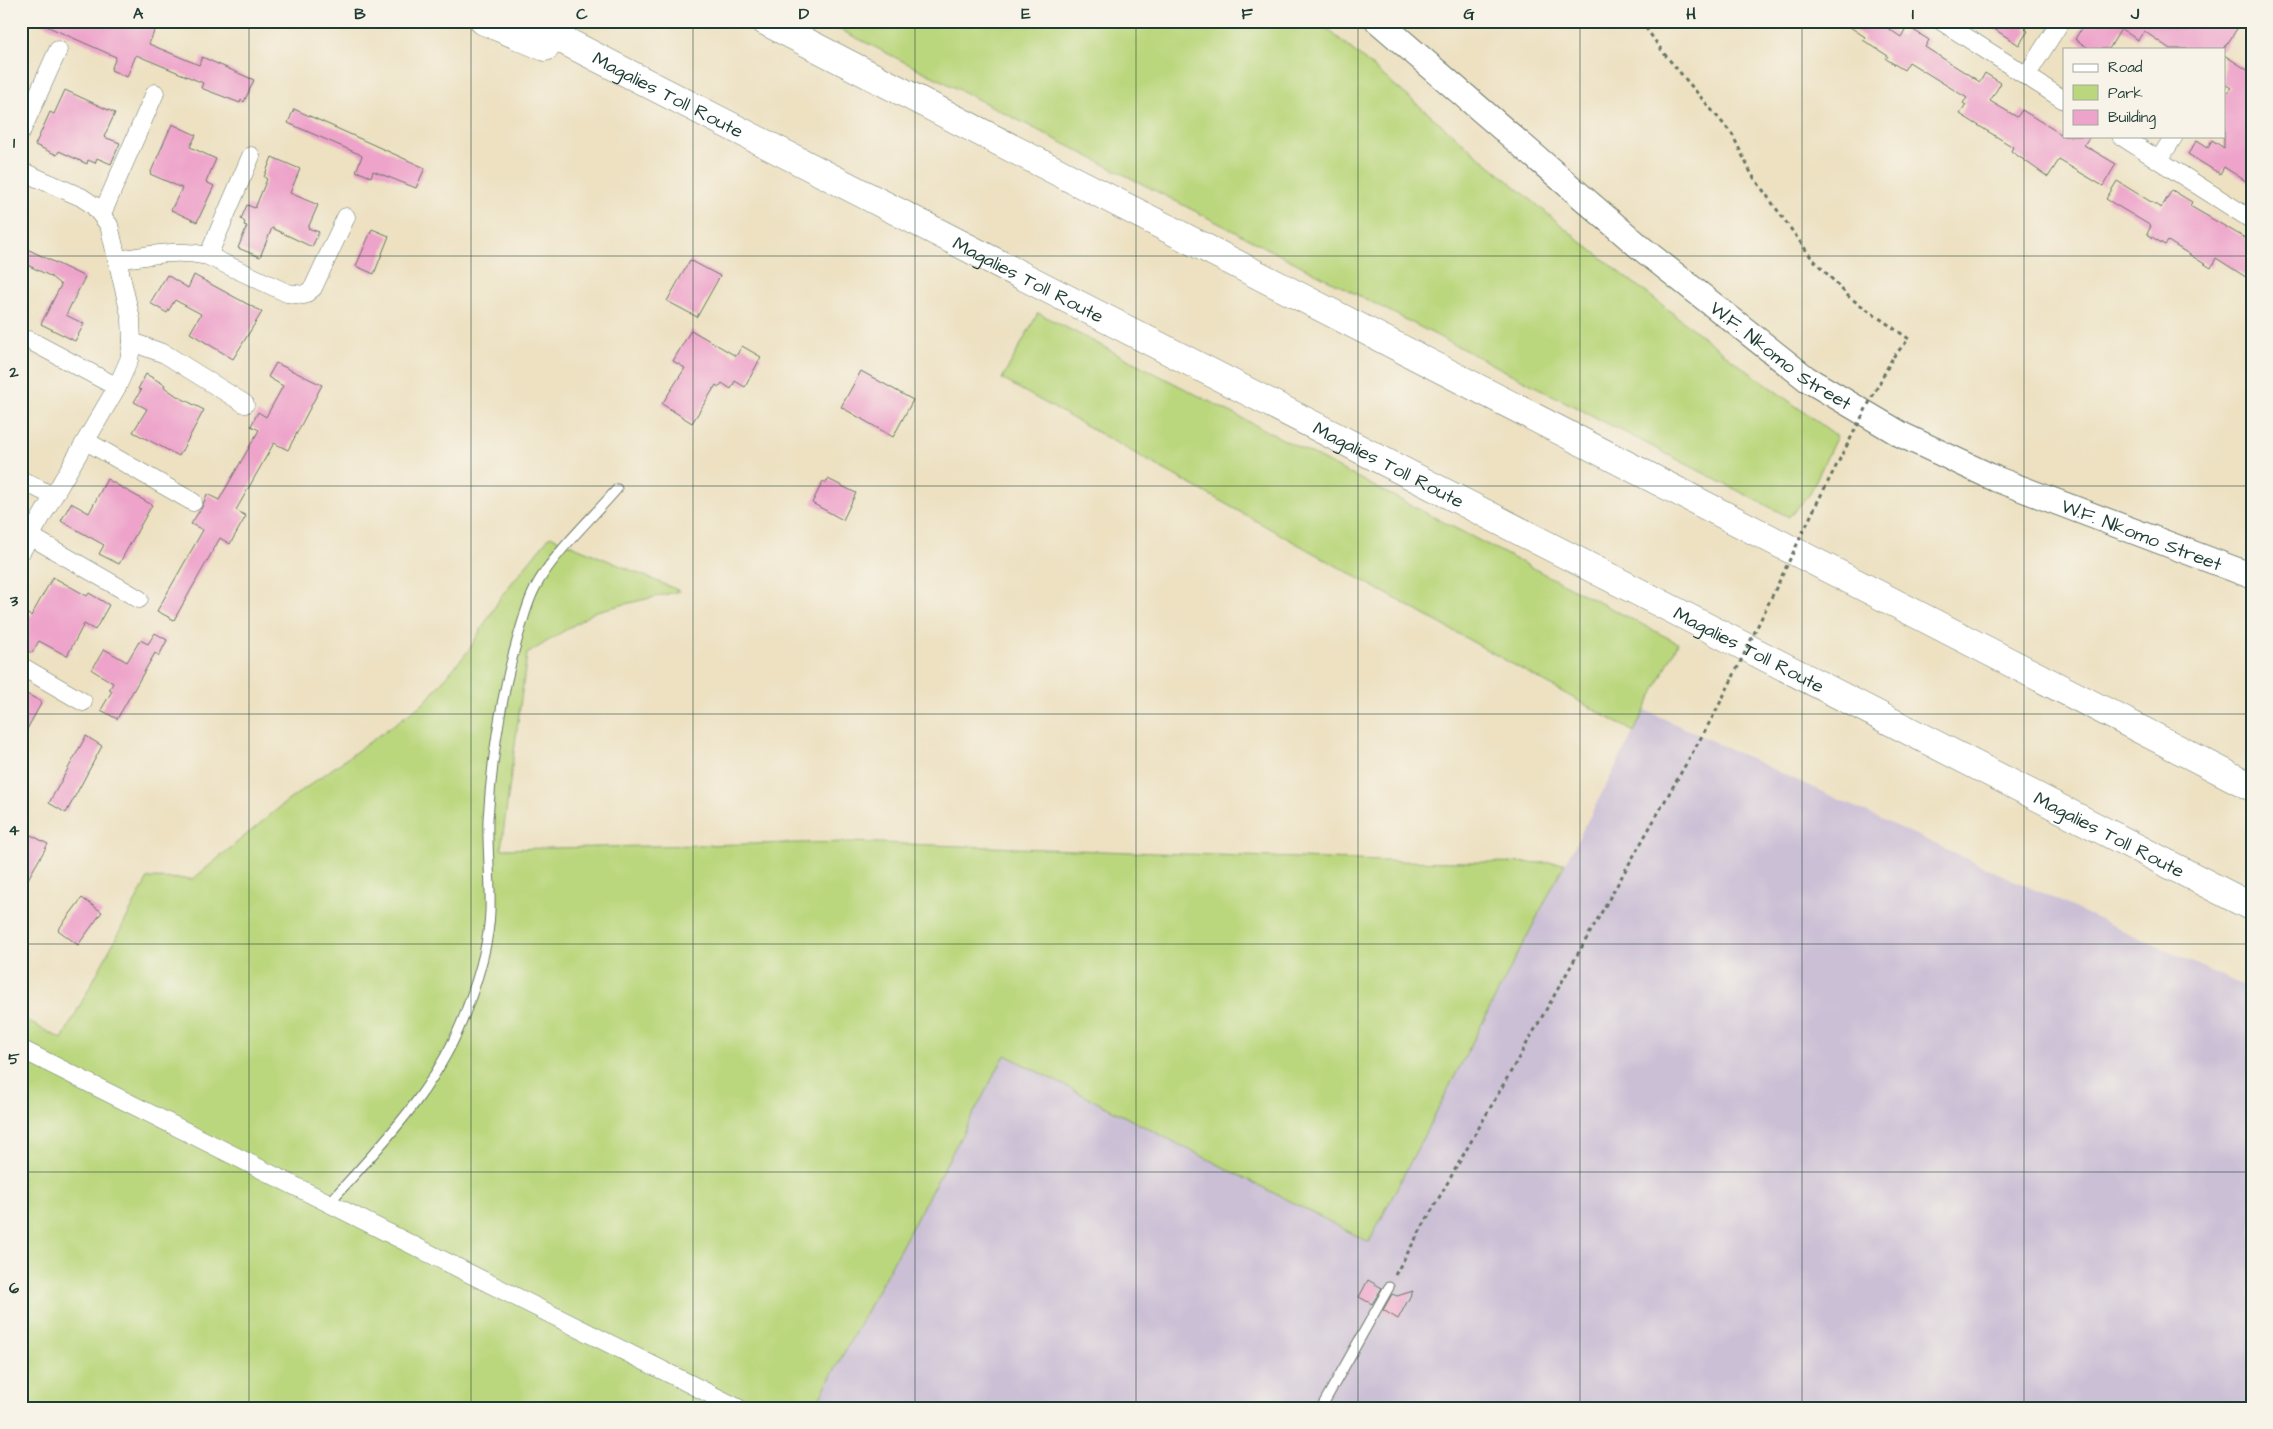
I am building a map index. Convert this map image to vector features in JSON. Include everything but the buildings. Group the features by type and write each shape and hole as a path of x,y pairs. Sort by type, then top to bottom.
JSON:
{"highway":[{"path":"484,21 744,132"},
{"name":"Magalies Toll Route","path":"526,21 2252,907"},
{"path":"767,21 2252,787"}],"main road":[{"name":"W.F. Nkomo Street","path":"1378,21 1641,248 1807,379 1902,435 1996,479 2252,576"}],"street":[{"path":"1941,21 2063,99"},
{"path":"2026,76 2061,21"},
{"path":"21,132 58,50"},
{"path":"102,214 155,93"},
{"path":"2124,138 2252,220"},
{"path":"2158,160 2173,138"},
{"path":"208,256 212,240 251,156"},
{"path":"21,171 81,197 102,214 109,225 118,260 131,319 132,342 129,360 117,387 21,552"},
{"path":"118,260 167,252 187,252 208,256 287,293 304,295 313,288 346,217"},
{"path":"29,340 117,387"},
{"path":"132,342 165,354 245,404"},
{"path":"86,441 193,502"},
{"path":"21,480 53,496"},
{"path":"30,536 139,599"},
{"path":"21,666 82,702"},
{"path":"21,1049 738,1408"}],"lane":[{"path":"329,1203 420,1099 450,1048 467,1008 483,953 490,914 488,820 495,746 510,666 525,615 536,587 558,556 617,489"},
{"path":"1321,1408 1388,1287"}],"path":[{"path":"1388,1287 1715,713 1819,498 1893,358 1909,339 1849,297 1811,257 1752,175 1732,134 1666,56 1641,21"}],"shaded area":[{"path":"1645,710 2252,990 2252,1408 814,1408 1005,1055 1369,1242"}],"green space":[{"path":"823,21 1318,21 1585,245 1734,361 1837,436 1809,495 1789,517"},
{"path":"1038,313 1678,643 1634,732 1002,379"},
{"path":"550,536 680,591 596,611 527,654 501,849 849,842 1383,861 1565,863 1369,1242 1005,1055 814,1408 21,1408 21,1018 62,1039 148,878 193,879 286,802 424,703 469,650 502,595"}]}
